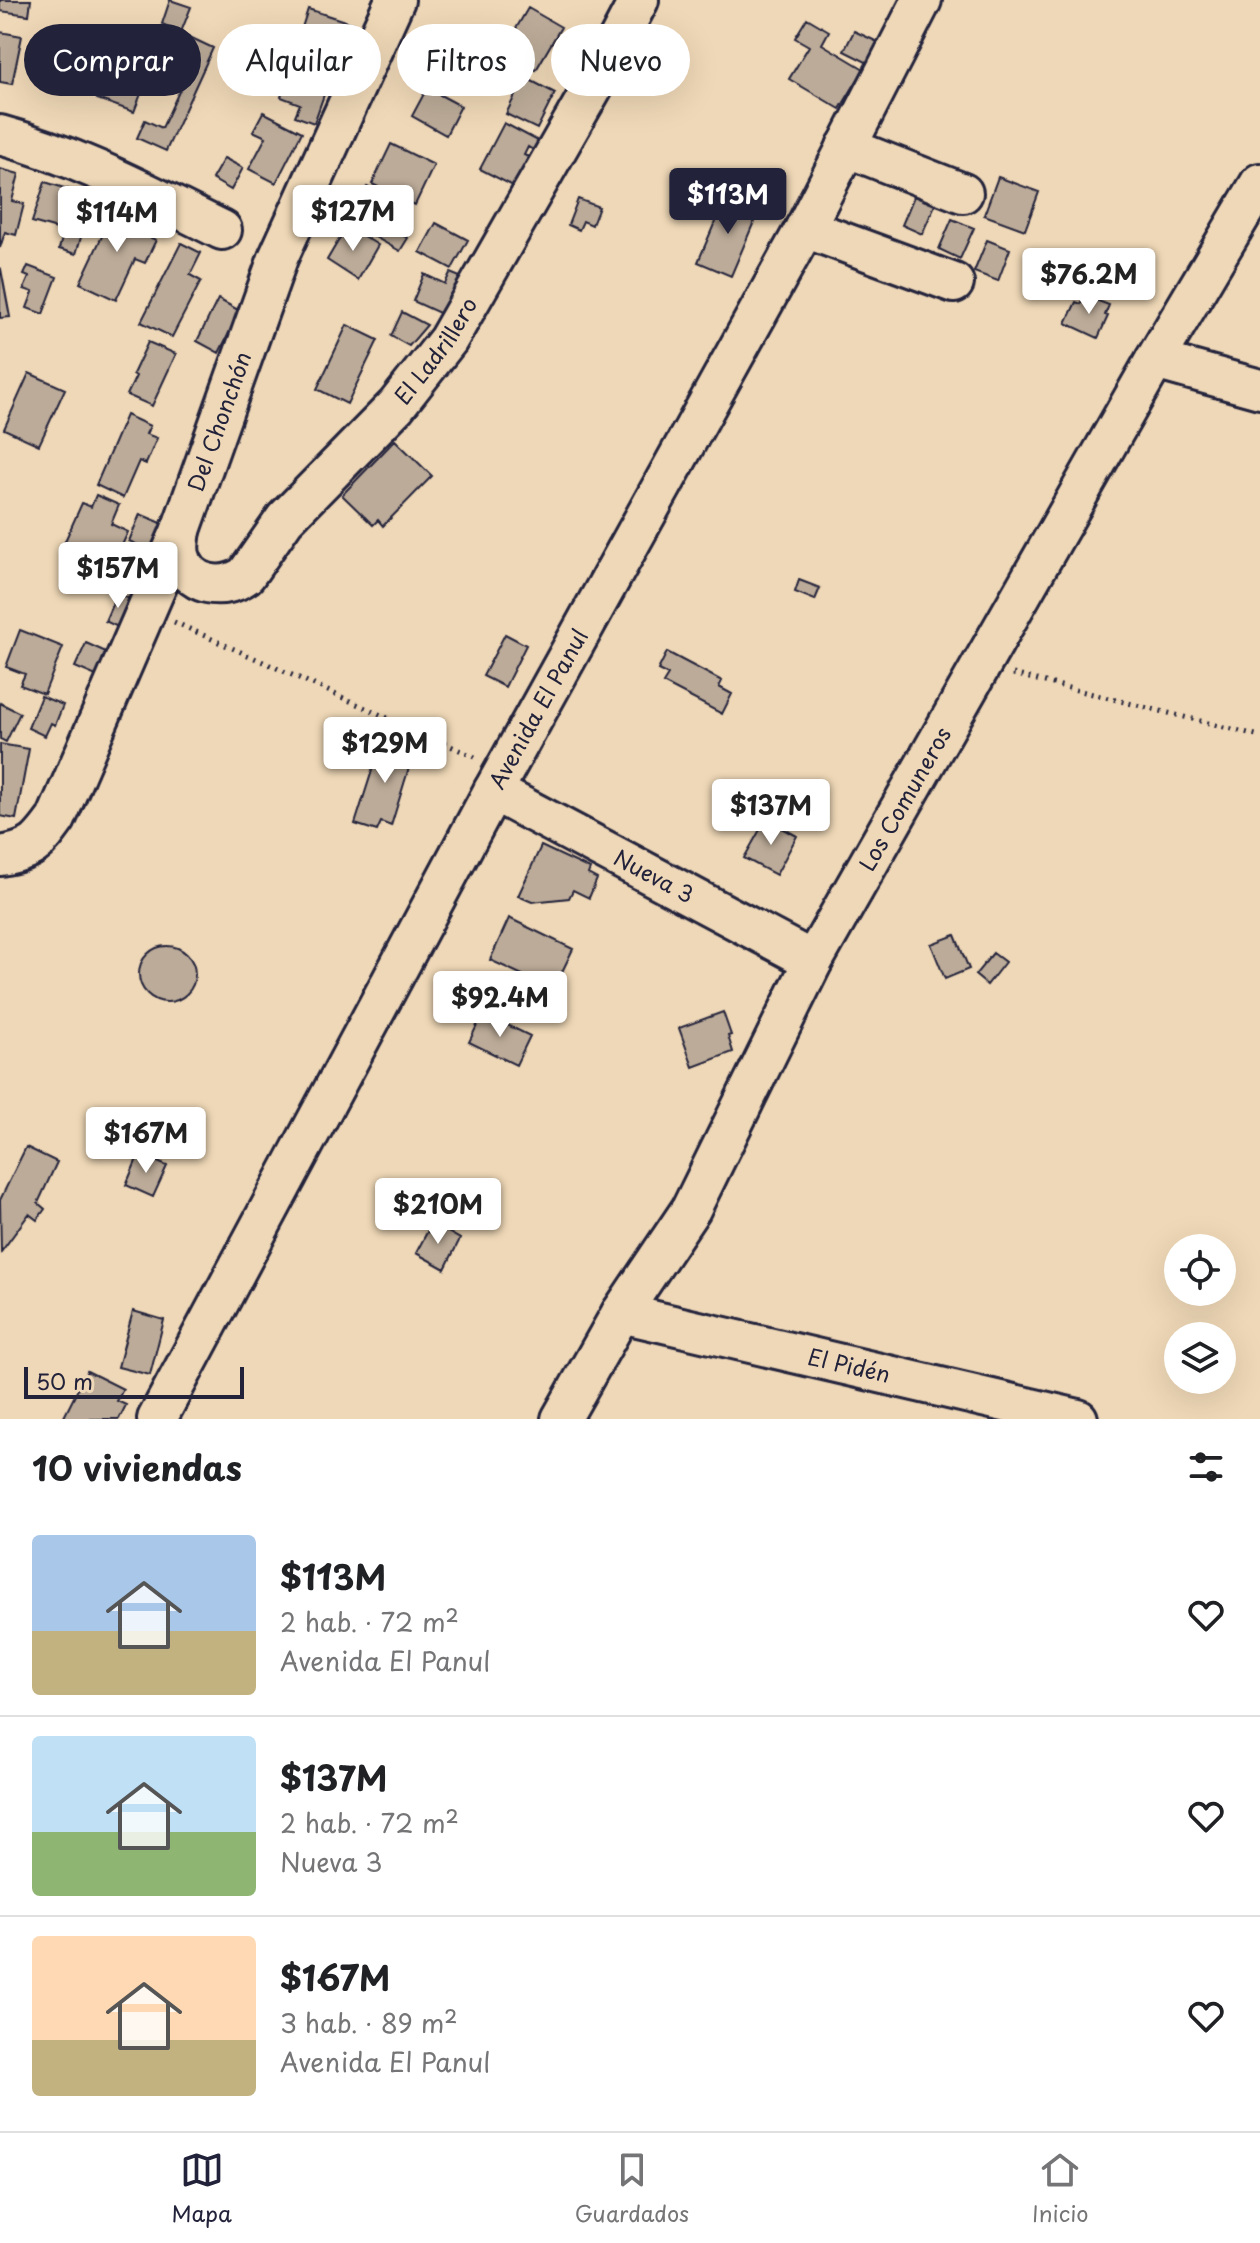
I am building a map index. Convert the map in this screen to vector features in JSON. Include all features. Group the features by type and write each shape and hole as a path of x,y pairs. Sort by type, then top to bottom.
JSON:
{"street":[{"name":"Del Chonchón","path":"0,856 17,853 40,841 56,819 181,530 278,258 395,0"},
{"name":"El Ladrillero","path":"181,530 179,554 190,573 208,584 228,585 238,581 246,575 285,519 396,406 448,340 639,0"},
{"name":"Avenida El Panul","path":"157,1419 499,781 805,228 922,0"},
{"path":"0,135 53,151 101,171 222,230"},
{"path":"846,147 963,193"},
{"name":"Los Comuneros","path":"561,1419 621,1313 691,1209 813,961 1155,360 1260,183"},
{"path":"805,228 954,283"},
{"path":"1155,360 1260,389"},
{"name":"Nueva 3","path":"499,781 813,961"},
{"name":"El Pidén","path":"621,1313 1078,1419"}],"path":[{"path":"147,610 499,781"},
{"path":"981,666 1260,736"}],"building":[{"path":"0,0 31,0 29,15 0,11"},
{"path":"170,0 191,7 184,24 162,24"},
{"path":"528,8 556,24 551,24 551,44 536,70 535,24 519,24"},
{"path":"308,9 354,24 303,24"},
{"path":"807,18 829,31 822,44 864,69 840,109 789,79 809,46 795,38"},
{"path":"854,31 880,43 870,64 844,51"},
{"path":"0,32 22,36 12,84 0,82"},
{"path":"201,42 213,48 201,74"},
{"path":"535,83 551,91 554,96 537,129 506,114 515,96 535,96"},
{"path":"98,96 140,96 134,112 97,99"},
{"path":"177,96 191,96 166,151 137,138 145,120 162,128"},
{"path":"324,96 314,123 295,116 300,104 281,97"},
{"path":"423,96 442,96 461,106 446,135 412,116"},
{"path":"263,112 302,132 276,183 249,169 266,137 253,131"},
{"path":"504,123 540,142 535,151 528,147 524,155 530,158 515,187 480,169"},
{"path":"391,144 434,165 415,205 372,184"},
{"path":"224,158 243,168 231,190 212,179"},
{"path":"0,169 19,174 12,201 24,204 16,235 5,232 0,248"},
{"path":"998,177 1039,192 1025,230 984,215"},
{"path":"45,182 93,197 76,254 59,249 64,231 32,222"},
{"path":"367,187 405,208 392,230 408,238 400,251 348,222"},
{"path":"726,196 759,210 731,276 698,262"},
{"path":"914,196 935,205 922,234 902,225"},
{"path":"578,199 599,207 592,225 583,221 579,230 568,225"},
{"path":"121,210 147,223 142,234 156,240 145,263 135,259 116,300 80,283 112,215 118,217"},
{"path":"952,219 974,228 960,259 939,249"},
{"path":"436,223 468,240 452,269 420,252"},
{"path":"347,226 378,245 358,280 327,260"},
{"path":"987,240 1010,249 998,281 974,272"},
{"path":"181,243 201,253 190,275 201,281 172,337 141,322"},
{"path":"28,266 57,277 43,314 27,308 33,292 24,289 29,277 24,275"},
{"path":"0,270 10,317 0,318"},
{"path":"450,273 465,279 448,317 413,301 424,274 445,284"},
{"path":"1085,296 1109,305 1105,315 1108,316 1098,338 1066,323 1076,302 1081,304"},
{"path":"218,299 240,311 219,353 197,341"},
{"path":"402,312 427,325 409,346 391,336"},
{"path":"347,325 378,340 347,404 317,389"},
{"path":"148,342 176,354 152,406 127,395"},
{"path":"29,373 65,389 39,445 4,429"},
{"path":"126,415 150,426 146,434 157,438 146,464 139,461 123,498 96,485"},
{"path":"395,440 432,476 383,526 378,520 373,525 342,495"},
{"path":"96,495 119,505 111,524 128,532 119,552 108,548 104,558 111,560 105,572 96,568 92,577 75,569 80,558 61,550 82,503 91,507"},
{"path":"140,514 164,524 151,551 129,541"},
{"path":"799,580 820,588 815,600 795,592"},
{"path":"117,593 132,600 120,628 105,621"},
{"path":"20,630 63,647 44,694 20,685 25,674 6,667"},
{"path":"505,634 526,645 505,687 483,676"},
{"path":"86,643 106,652 96,676 75,667"},
{"path":"667,652 722,681 719,687 732,694 722,714 663,683 668,675 658,670"},
{"path":"41,696 63,705 55,725 51,723 45,736 28,728"},
{"path":"0,703 20,713 6,742 0,739"},
{"path":"383,736 410,745 405,760 411,761 391,826 381,822 377,831 355,824"},
{"path":"0,744 29,749 16,819 0,816"},
{"path":"766,819 797,836 776,875 744,858"},
{"path":"541,846 590,869 588,874 597,879 589,898 573,890 569,898 532,902 518,896"},
{"path":"509,918 573,949 549,999 525,987 529,978 490,960"},
{"path":"955,935 969,969 945,979 931,944"},
{"path":"167,946 187,954 195,974 187,994 167,1002 147,994 139,974 147,954"},
{"path":"993,953 1005,962 987,985 975,975"},
{"path":"723,1012 733,1052 693,1067 679,1028"},
{"path":"483,1013 530,1036 516,1065 469,1042"},
{"path":"26,1147 57,1162 38,1203 45,1209 37,1220 29,1214 1,1252 0,1200"},
{"path":"139,1154 167,1166 153,1197 126,1185"},
{"path":"432,1223 460,1239 445,1269 416,1253"},
{"path":"133,1311 164,1320 150,1375 118,1367"},
{"path":"87,1371 123,1389 117,1401 126,1405 119,1419 64,1417"}]}
